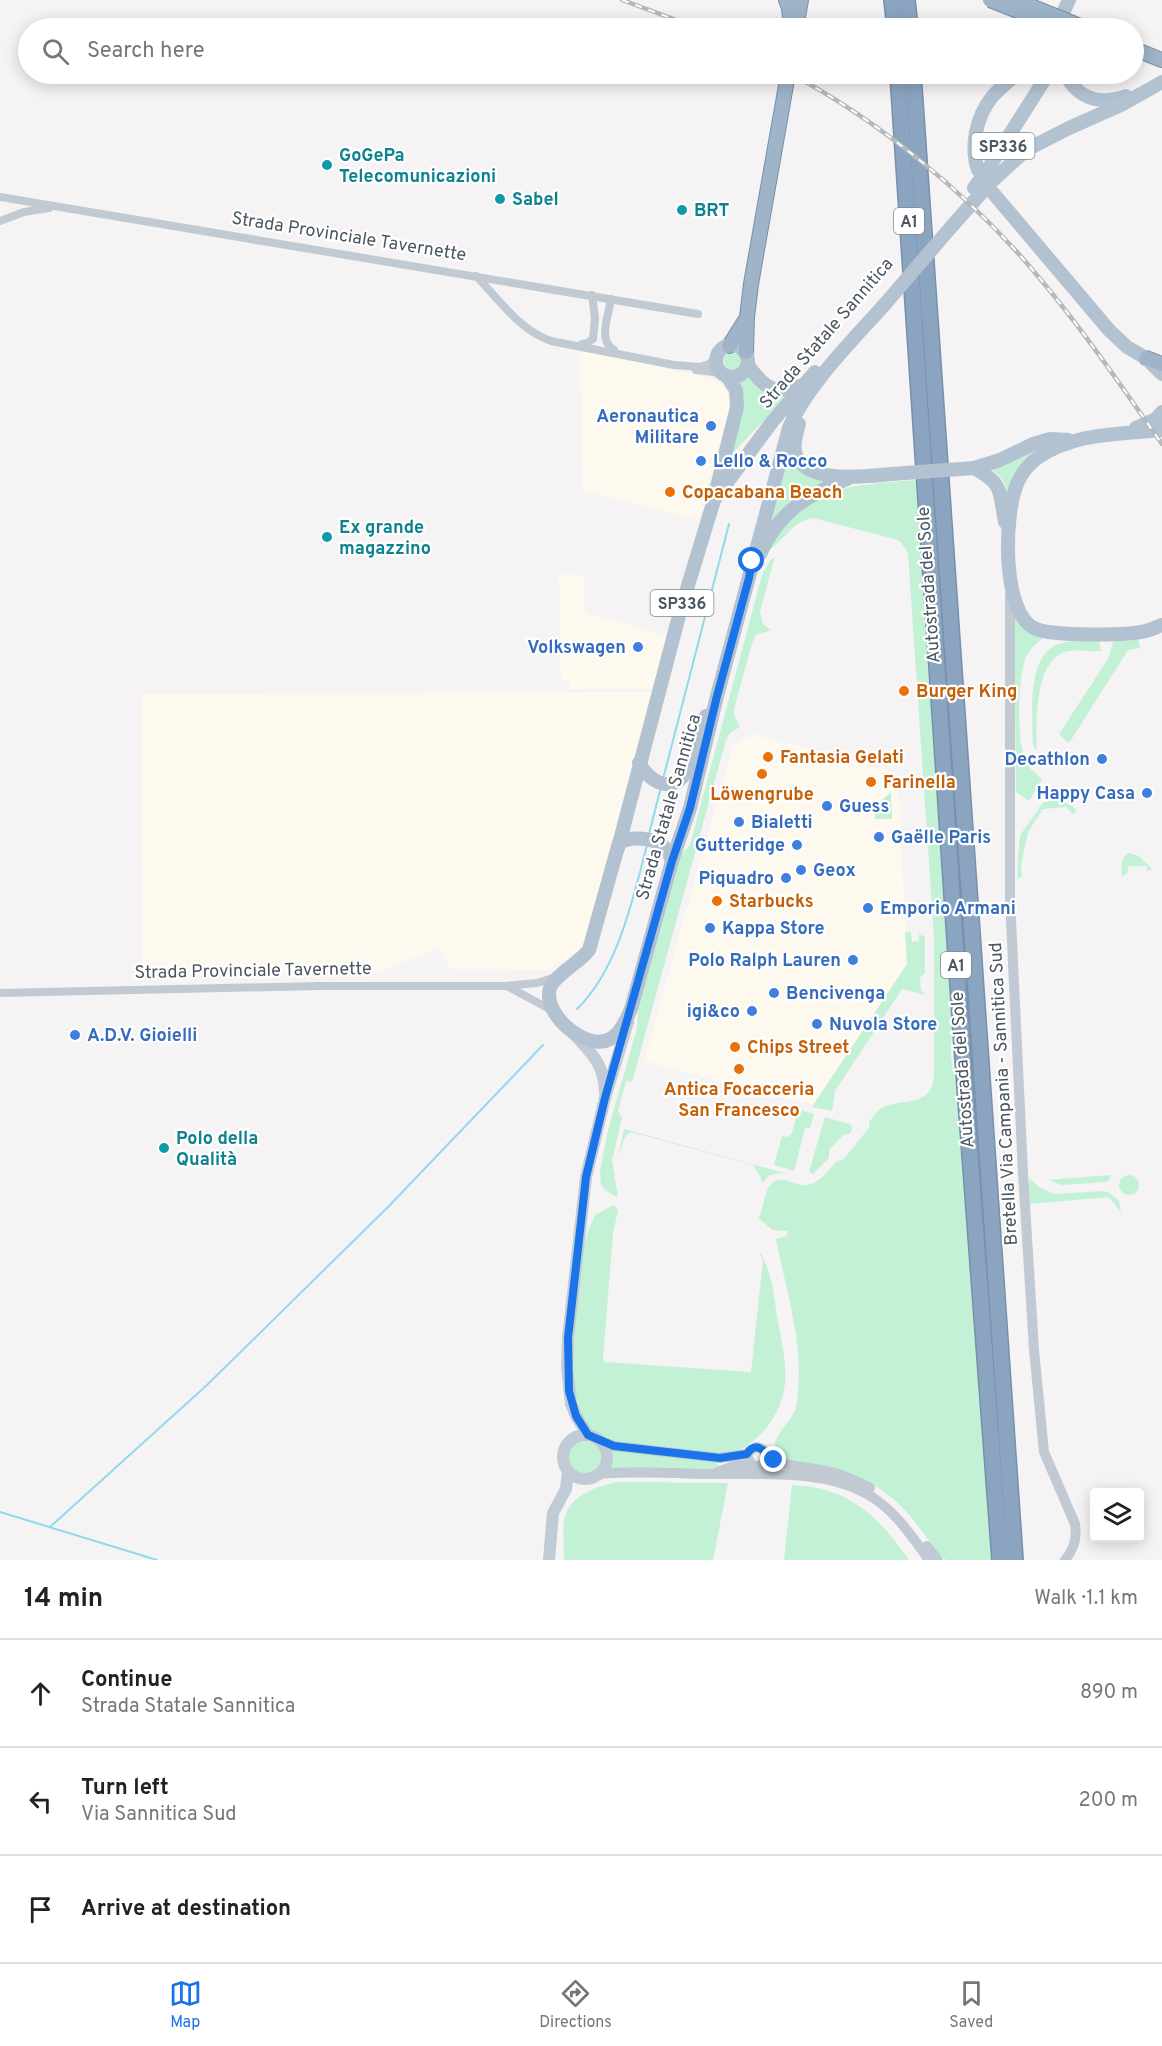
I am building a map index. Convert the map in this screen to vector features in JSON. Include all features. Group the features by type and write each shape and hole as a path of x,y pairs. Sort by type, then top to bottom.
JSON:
{"highway":[{"path":"786,0 790,18"},
{"path":"798,18 801,0"},
{"path":"892,0 894,18"},
{"path":"907,0 909,18"},
{"path":"990,0 1036,18"},
{"path":"1016,0 1060,18"},
{"path":"1144,53 1162,60"},
{"path":"1144,62 1162,69"},
{"path":"747,358 747,317 786,84"},
{"name":"Autostrada del Sole","path":"899,84 962,1046 1000,1560"},
{"name":"Autostrada del Sole","path":"914,84 1015,1560"},
{"path":"729,346 747,317"},
{"path":"1146,358 1162,364"}],"main road":[{"path":"1061,18 1069,0"},
{"path":"1071,18 1077,0"},
{"path":"978,170 974,160 976,132 983,110 993,96 1006,84"},
{"name":"Strada Statale Sannitica","path":"714,500 751,449 805,384 885,298 952,221 1042,84"},
{"path":"1071,84 1074,89 1092,99 1100,100 1118,99 1159,84"},
{"path":"952,221 1026,150 1123,104 1159,84"},
{"path":"993,193 1109,330 1127,347 1146,358 1162,374"},
{"name":"Strada Statale Sannitica","path":"588,1435 576,1416 569,1391 568,1338 586,1177 605,1098 672,861 690,808 755,549 787,435 793,420 815,386 885,298"},
{"path":"747,358 740,375 724,374 717,365 717,357 723,348 738,346 747,358 761,383 769,388 789,390 805,384"},
{"name":"Strada Statale Sannitica","path":"553,1011 549,1002 550,987 589,950 680,612 714,500 737,407 736,390 724,374"},
{"name":"Strada Statale Sannitica","path":"801,407 794,445 795,454 803,466 829,476 851,477 974,468 1050,439 1073,440"},
{"path":"1112,435 1139,428 1156,419 1162,412"},
{"path":"1008,538 1012,500 1017,485 1026,468 1045,454 1073,440 1162,430"},
{"path":"974,468 996,483 1000,491 1008,538 1010,584 1021,615 1035,629 1076,635 1162,632"},
{"name":"Strada Statale Sannitica","path":"749,578 772,532 786,513 807,497 851,477"},
{"path":"1143,632 1162,625"},
{"path":"639,763 652,779 662,783 672,784 682,779 703,722 717,696"},
{"path":"618,846 631,838 657,842 668,851 672,861"},
{"name":"Strada Statale Sannitica","path":"572,1032 593,1041 606,1041 625,1023 631,1009"},
{"path":"553,1011 594,1056 603,1071 605,1098"},
{"name":"Strada Statale Sannitica","path":"574,1438 576,1416"},
{"path":"549,1560 553,1513 566,1489 567,1471 564,1464 564,1449 574,1438 588,1435 601,1441 606,1447 608,1461 600,1474 587,1479 553,1513"},
{"path":"567,1471 573,1476 587,1479"}],"street":[{"name":"Strada Provinciale Tavernette","path":"0,197 475,275 526,328 536,335 699,371 724,374"},
{"name":"Strada Provinciale Tavernette","path":"0,221 24,212 57,206"},
{"path":"475,275 698,314"},
{"path":"576,345 593,339 595,318 592,296"},
{"path":"611,299 606,321 605,341 608,347 623,354"},
{"name":"Strada Provinciale Tavernette","path":"681,366 700,367 709,364 717,357"},
{"name":"Bretella Via Campania - Sannitica Sud","path":"1010,584 1010,899 1023,1173 1044,1452 1075,1524 1077,1536 1065,1560"},
{"name":"Strada Provinciale Tavernette","path":"0,993 318,986 506,986 537,983 562,975"},
{"name":"Strada Provinciale Tavernette","path":"506,986 553,1011"},
{"path":"601,1441 614,1446 720,1458 747,1454"},
{"path":"757,1447 763,1449 766,1461 756,1465 747,1460 747,1454 751,1448 757,1447"},
{"path":"766,1455 782,1464 823,1470 851,1478 871,1489 893,1505 938,1560"},
{"path":"709,1474 736,1466 756,1465 788,1470 801,1476"},
{"path":"600,1474 801,1476 818,1477 847,1484 889,1509 928,1560"}],"shaded area":[{"path":"580,351 623,358 715,380 723,386 729,396 730,407 698,520 583,490"},
{"path":"559,575 583,575 585,613 669,636 652,689 569,689 569,681 561,680"},
{"path":"652,692 586,938 581,948 549,970 450,969 439,948 380,972 142,977 141,694"},
{"path":"753,734 898,773 907,964 813,1105 644,1061 733,745"}],"green space":[{"path":"733,352 739,355 742,361 739,367 733,370 727,367 724,361 727,355"},
{"path":"748,374 790,393 730,456 737,381"},
{"path":"1042,446 1009,511 1005,485 1000,476 988,467"},
{"path":"788,458 807,475 831,480 798,498 770,523"},
{"path":"917,480 954,1026 951,1055 957,1083 992,1560 946,1560 904,1509 877,1487 831,1469 781,1459 776,1452 776,1440 796,1408 798,1352 776,1239 787,1236 787,1231 773,1230 758,1218 767,1190 772,1183 784,1180 808,1185 817,1181 837,1161 843,1160 869,1128 869,1122 880,1109 916,1100 928,1093 932,1085 934,1074 934,937 908,553 901,542 895,539 813,518 794,527 769,550 782,529 797,512 813,501 850,487"},
{"path":"775,556 760,612 763,624 771,630 756,635 752,643 734,709 734,715 740,727 730,733 726,740 632,1082 626,1081 618,1111 622,1118 612,1160 618,1197 606,1191 601,1185 600,1171 607,1134 637,1028 639,998 677,860 690,845 762,575"},
{"path":"1014,601 1049,634 1028,653 1021,678 1019,726 1023,753 1029,767 1042,779 1029,801 1016,792"},
{"path":"1138,638 1140,648 1128,650 1069,743 1059,734 1108,659 1114,639"},
{"path":"1099,641 1101,651 1068,651 1057,656 1049,666 1039,692 1037,748 1035,750 1032,702 1037,671 1042,658 1050,649 1062,643"},
{"path":"891,792 892,819 875,819 875,806"},
{"path":"1053,799 1066,802 1077,810 1073,814 1066,807 1043,809 1028,832 1021,865 1022,877 1017,878 1021,834 1043,803"},
{"path":"1129,853 1139,856 1152,869 1147,871 1147,866 1128,866 1128,872 1122,877 1122,860"},
{"path":"905,932 911,932 912,942 919,941 919,934 925,937 925,972 920,978 921,990 925,995 902,989 835,1091 832,1111 812,1107 907,964"},
{"path":"798,1110 814,1114 810,1128 805,1128 794,1171 774,1165 782,1136 788,1137 792,1133"},
{"path":"825,1117 849,1124 852,1126 852,1131 843,1135 829,1150 829,1158 813,1174 809,1172"},
{"path":"624,1129 788,1174 773,1174 762,1184 753,1165 631,1132 625,1137 618,1157"},
{"path":"1111,1175 1106,1182 1062,1185 1048,1180"},
{"path":"1129,1175 1136,1178 1139,1185 1136,1192 1129,1195 1122,1192 1119,1185 1122,1178"},
{"path":"1030,1179 1039,1187 1055,1194 1108,1192 1119,1201 1121,1212 1109,1197 1030,1204 1028,1187"},
{"path":"614,1205 618,1210 613,1234 603,1358 605,1362 751,1372 763,1260 759,1253 765,1261 772,1285 782,1345 785,1385 777,1411 769,1424 747,1446 730,1455 610,1441 595,1434 576,1409 571,1369 582,1256 588,1231 595,1215"},
{"path":"584,1441 596,1446 601,1458 596,1470 584,1475 572,1470 567,1458 572,1446"},
{"path":"611,1450 715,1462 719,1465 713,1470 608,1469 612,1459"},
{"path":"618,1482 728,1483 713,1560 564,1560 564,1526 568,1509 586,1492"},
{"path":"792,1485 830,1491 860,1507 886,1530 909,1560 784,1560"}],"waterway":[{"path":"663,779 729,524"},
{"path":"649,834 661,787"},
{"path":"577,1009 591,993 613,954 630,910 647,845"},
{"path":"50,1527 207,1385 388,1207 543,1045"},
{"path":"0,1512 157,1560"}],"railway":[{"path":"622,0 671,18"},
{"path":"809,84 856,113 920,160 1006,240 1099,354 1162,444"}],"place":[{"name":"GoGePa Telecomunicazioni","path":"327,165"},
{"name":"Sabel","path":"500,199"},
{"name":"BRT","path":"682,210"},
{"name":"Aeronautica Militare","path":"711,426"},
{"name":"Lello & Rocco","path":"701,461"},
{"name":"Copacabana Beach","path":"670,492"},
{"name":"Ex grande magazzino","path":"327,537"},
{"name":"Volkswagen","path":"638,647"},
{"name":"Burger King","path":"904,691"},
{"name":"Fantasia Gelati","path":"768,757"},
{"name":"Decathlon","path":"1102,759"},
{"name":"Löwengrube","path":"762,774"},
{"name":"Farinella","path":"871,782"},
{"name":"Happy Casa","path":"1147,793"},
{"name":"Guess","path":"827,806"},
{"name":"Bialetti","path":"739,822"},
{"name":"Gaëlle Paris","path":"879,837"},
{"name":"Gutteridge","path":"797,845"},
{"name":"Geox","path":"801,870"},
{"name":"Piquadro","path":"786,878"},
{"name":"Starbucks","path":"717,901"},
{"name":"Emporio Armani","path":"868,908"},
{"name":"Kappa Store","path":"710,928"},
{"name":"Polo Ralph Lauren","path":"853,960"},
{"name":"Bencivenga","path":"774,993"},
{"name":"igi&co","path":"752,1011"},
{"name":"Nuvola Store","path":"817,1024"},
{"name":"A.D.V. Gioielli","path":"75,1035"},
{"name":"Chips Street","path":"735,1047"},
{"name":"Antica Focacceria San Francesco","path":"739,1069"},
{"name":"Polo della Qualità","path":"164,1148"}],"route":[{"path":"752,561 690,808 672,861 605,1098 586,1177 568,1338 567,1366 571,1404 576,1416 588,1435 601,1441 614,1446 720,1458 747,1454 751,1448 760,1447 774,1460"}]}
